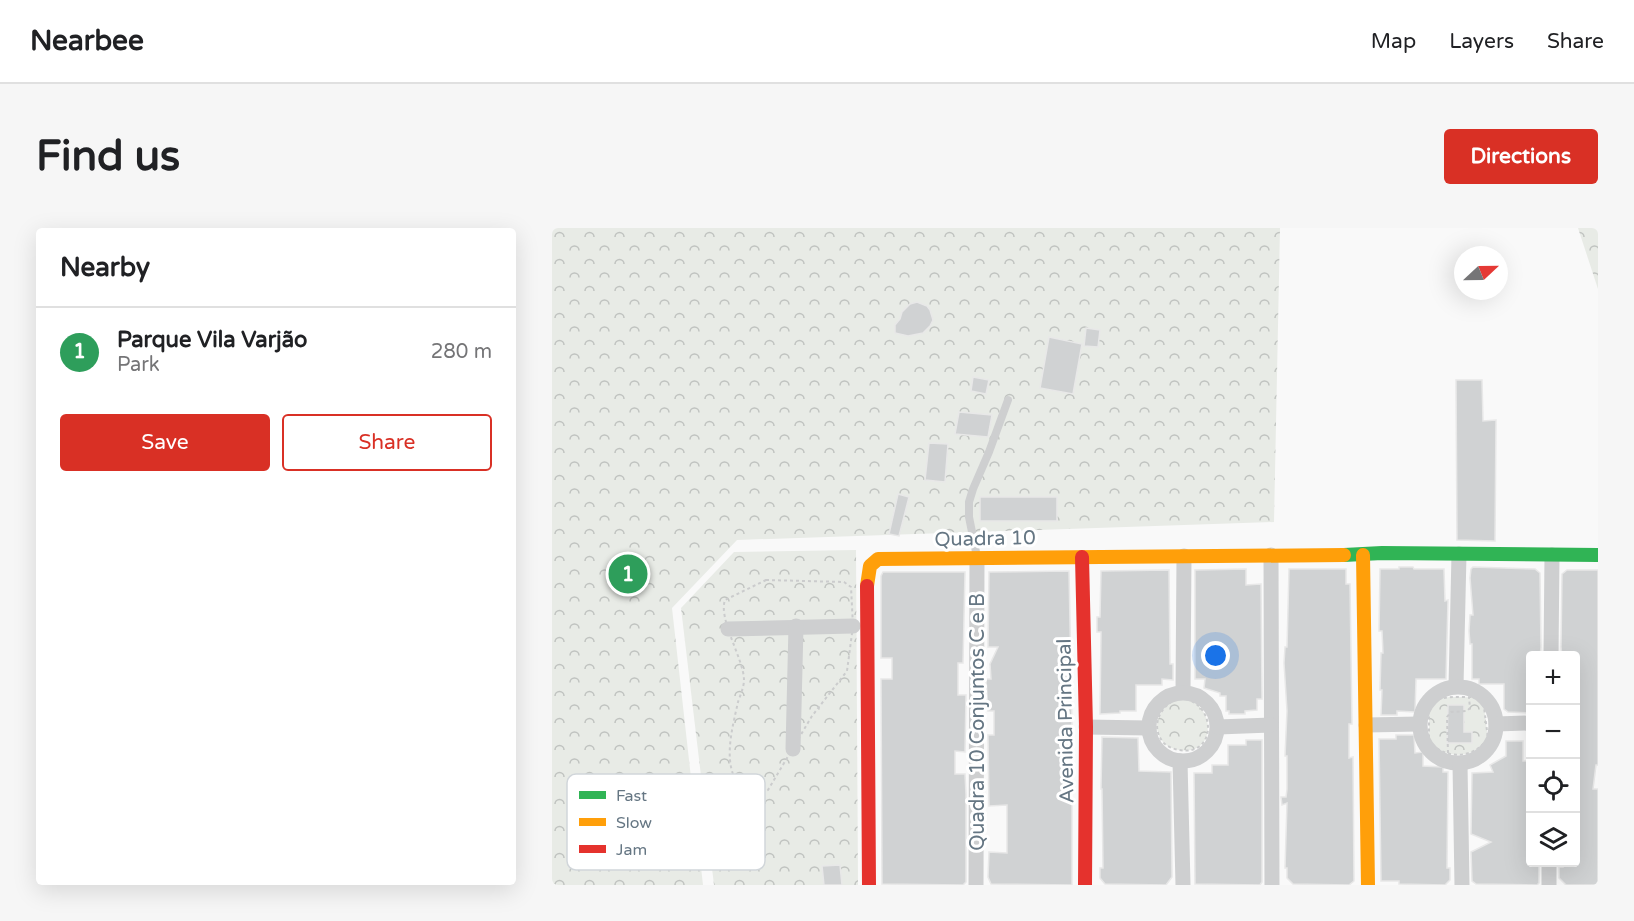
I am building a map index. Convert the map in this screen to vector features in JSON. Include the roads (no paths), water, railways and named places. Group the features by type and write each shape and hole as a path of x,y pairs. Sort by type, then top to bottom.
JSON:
{"street":[{"name":"Quadra 10","path":"869,885 867,578 872,562 878,559 1382,553 1598,555"},
{"path":"1456,686 1459,554"},
{"path":"1271,555 1272,885"},
{"path":"1363,555 1368,885"},
{"path":"1551,651 1552,555"},
{"name":"Avenida Principal","path":"1082,556 1086,727 1085,885"},
{"path":"1183,692 1184,556"},
{"name":"Quadra 10 Conjuntos C e B","path":"976,885 977,559"},
{"path":"793,749 796,626"},
{"path":"728,629 853,626"},
{"path":"1456,686 1471,689 1484,697 1493,709 1496,724 1494,739 1486,751 1475,760 1460,764 1445,761 1431,753 1422,740 1419,724 1425,706 1438,692 1456,686"},
{"path":"1183,692 1201,696 1213,710 1218,727 1215,741 1207,753 1195,760 1180,761 1165,756 1153,744 1148,728 1152,710 1165,697 1183,692"},
{"path":"1496,724 1526,723"},
{"path":"1366,725 1419,724"},
{"path":"1218,727 1271,725"},
{"path":"1086,727 1148,728"},
{"path":"1180,761 1183,885"},
{"path":"1460,764 1462,885"},
{"path":"1549,867 1549,885"}],"lane":[{"path":"977,559 969,518 969,502 972,489 989,452 1008,400"}],"place":[{"name":"Parque Vila Varjão","path":"628,574"}]}
